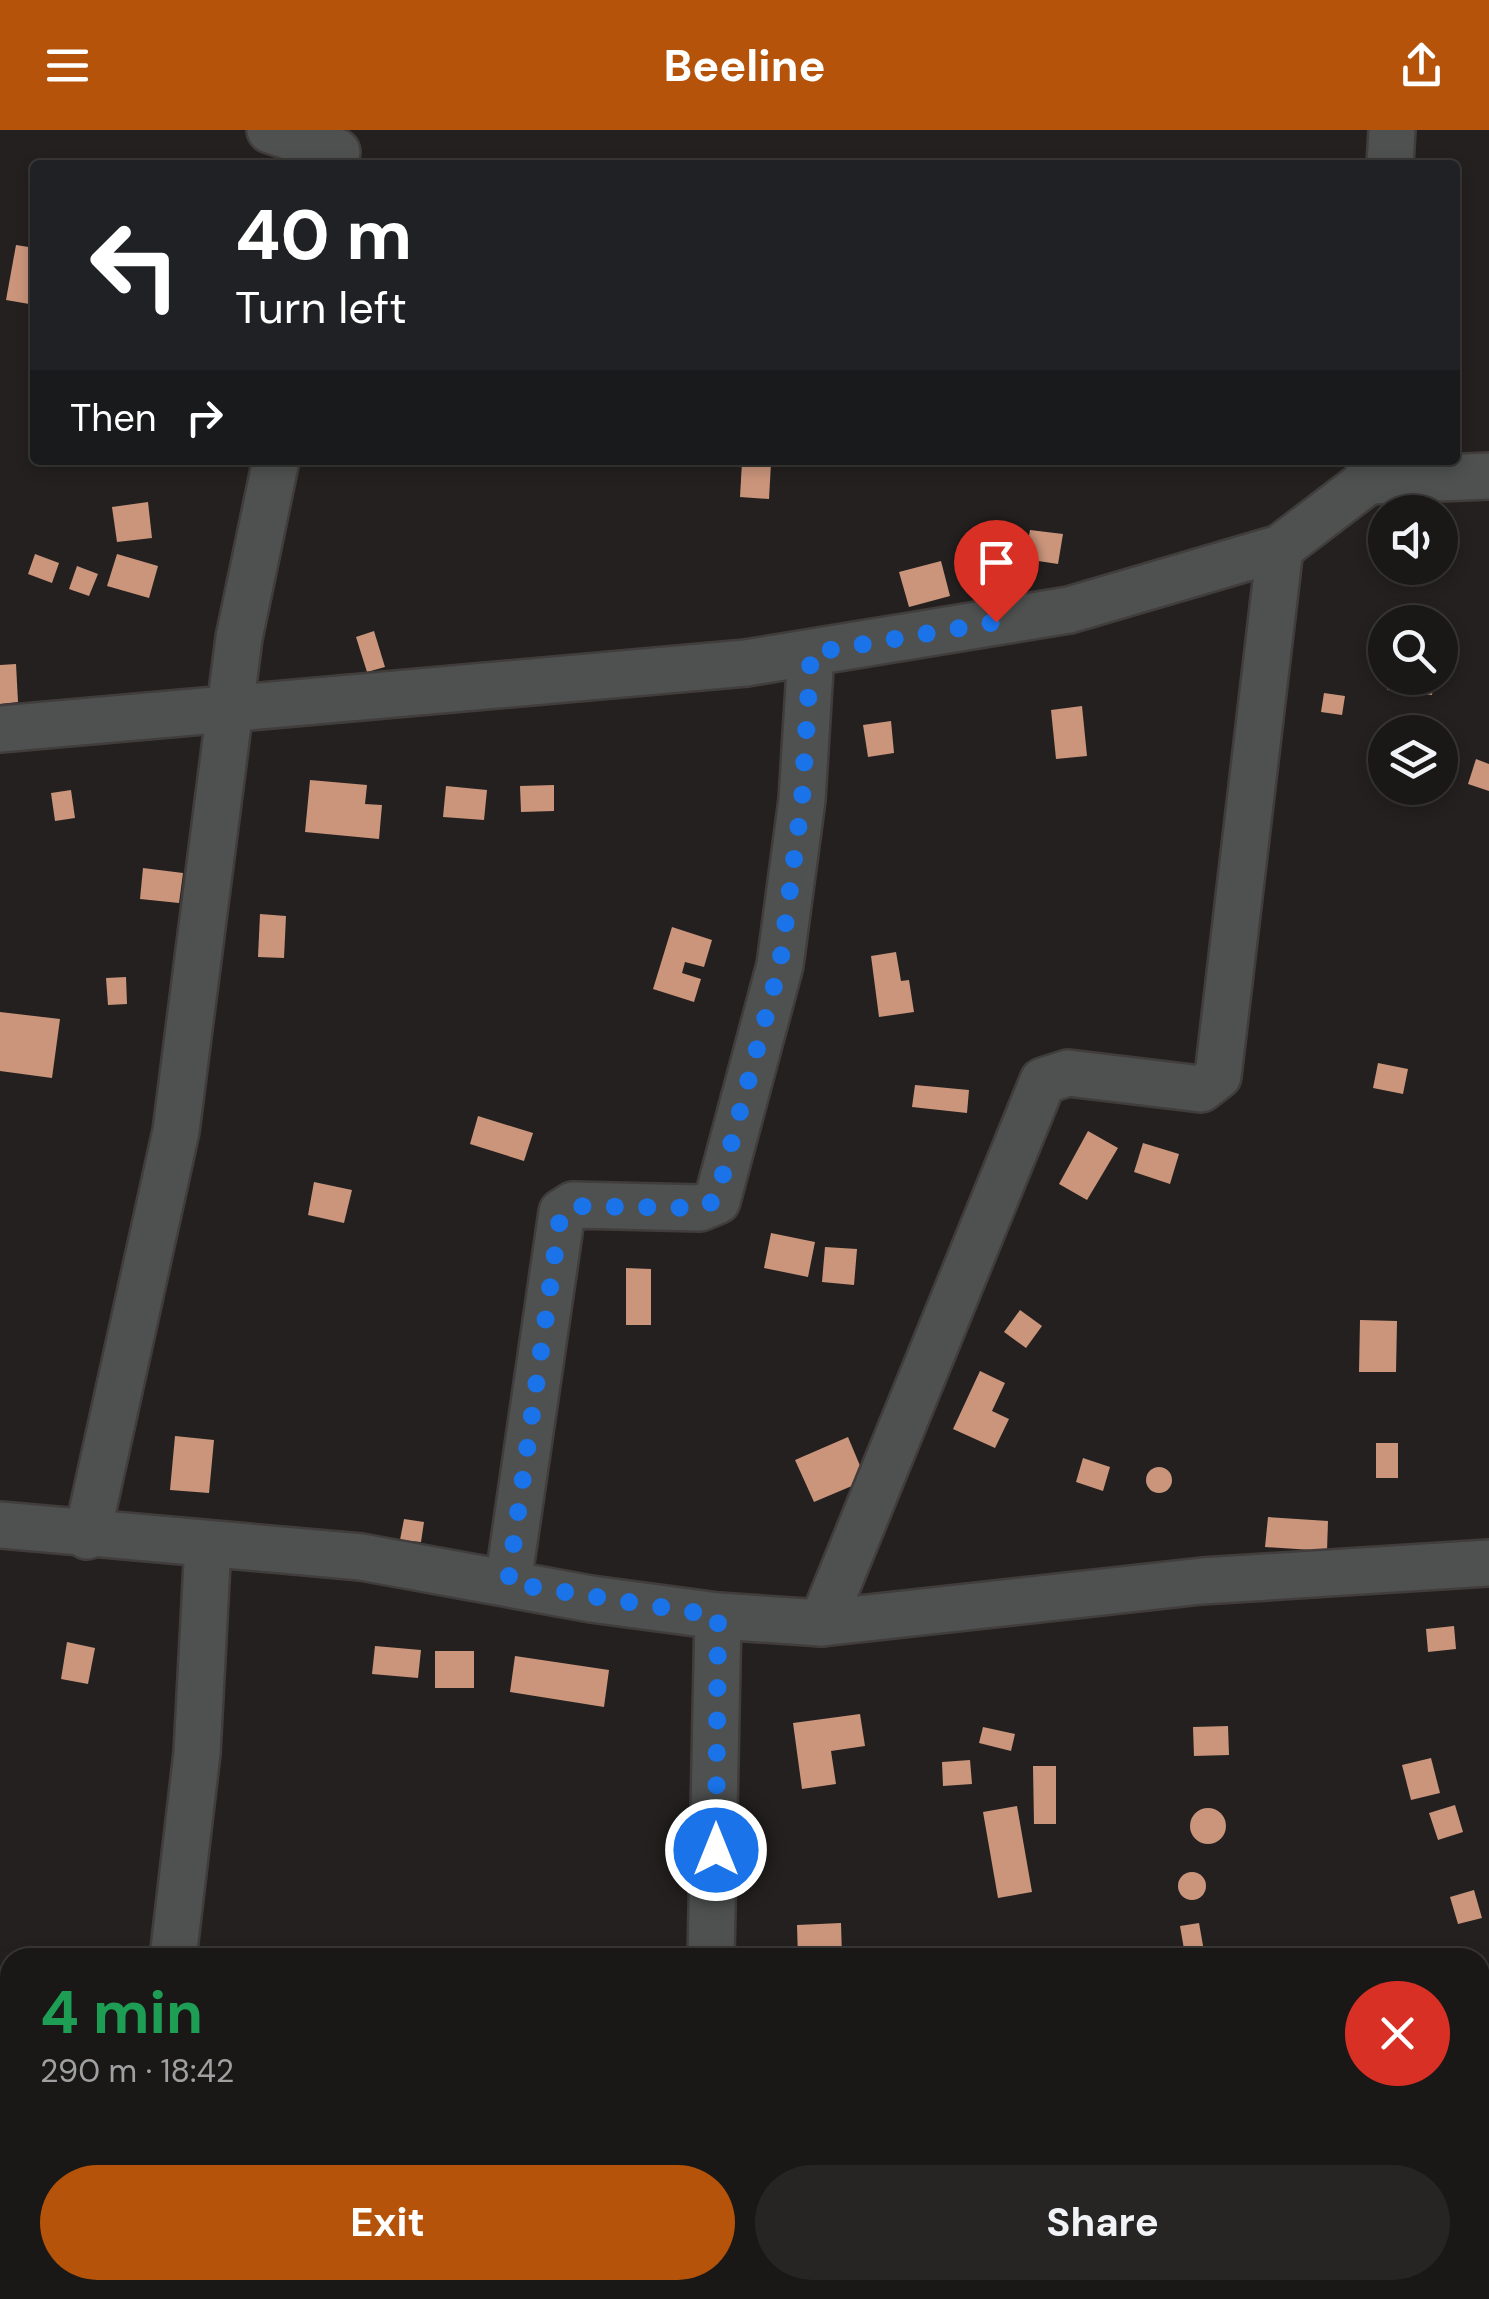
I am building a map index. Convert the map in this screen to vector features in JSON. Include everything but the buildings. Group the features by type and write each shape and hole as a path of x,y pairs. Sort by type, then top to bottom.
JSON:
{"street":[{"path":"270,130 339,149"},
{"path":"87,1536 176,1131 239,638 275,465"},
{"path":"0,729 232,705 746,663 1069,610 1280,548 1369,470 1489,476"},
{"path":"822,1623 1043,1081 1068,1072 1201,1089 1218,1076 1280,548"},
{"path":"508,1583 562,1212 573,1206 700,1208 716,1200 780,964 802,800 811,653"},
{"path":"0,1525 87,1536 361,1557 718,1616 822,1623 1202,1581 1489,1564"},
{"path":"174,1948 198,1754 208,1544"},
{"path":"711,1948 718,1616"}],"route":[{"path":"716,1850 718,1616 508,1583 560,1218 562,1212 573,1206 700,1208 716,1200 780,964 802,800 811,653 996,622"}]}
